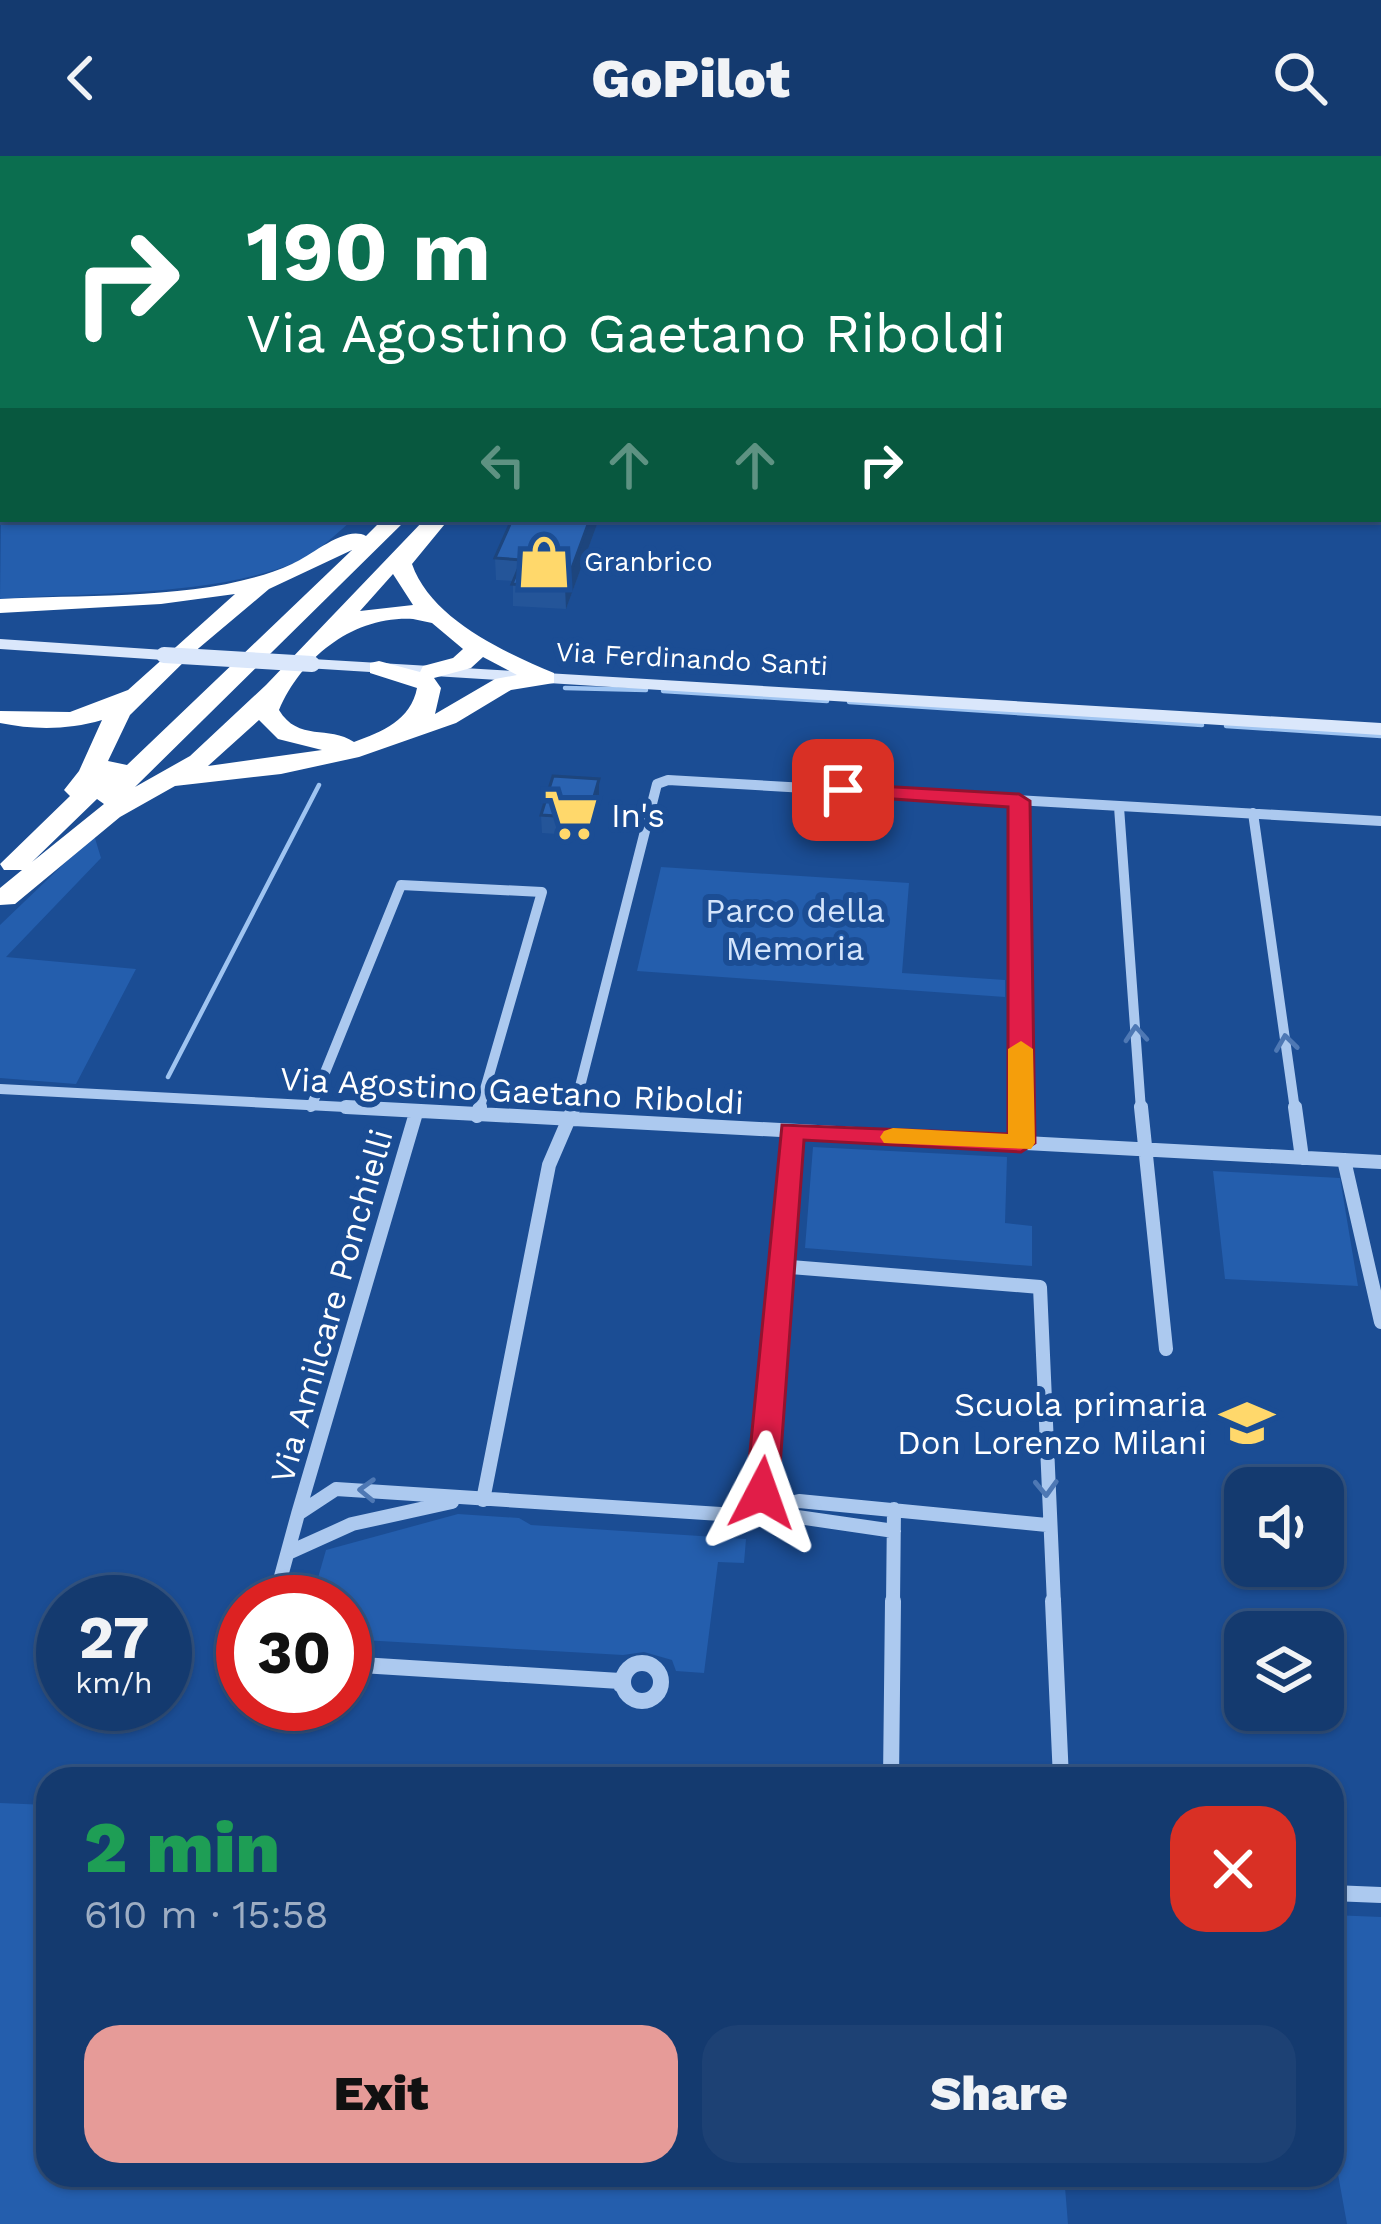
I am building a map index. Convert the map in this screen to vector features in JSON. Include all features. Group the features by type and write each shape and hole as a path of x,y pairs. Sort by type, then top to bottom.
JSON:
{"highway":[{"path":"2,893 42,838 373,522"},
{"path":"2,893 393,522"},
{"path":"435,522 406,555 402,577 408,589 474,640 544,678"},
{"path":"317,653 386,568 435,522"},
{"path":"0,610 261,584 356,538"},
{"path":"174,652 261,584"},
{"path":"42,838 43,824 94,767 107,730 201,624 197,612 160,597"},
{"path":"2,893 111,811 199,761 350,622 407,611 445,619"},
{"path":"432,671 468,659 475,651 474,640"},
{"path":"275,690 266,710 281,732 317,742 360,741 415,721 430,699 423,680 379,668"},
{"path":"169,779 350,752 448,718 504,684 544,678"},
{"path":"4,716 49,722 85,718 140,689"},
{"path":"4,716 81,748 93,758 94,767"}],"main road":[{"name":"Via Ferdinando Santi","path":"0,644 317,653 379,668 1381,729"}],"street":[{"path":"483,1500 550,1165 571,1120 657,784 668,780 1381,820"},
{"path":"1019,801 1021,1143"},
{"path":"1119,807 1144,1150 1166,1349"},
{"path":"1253,813 1302,1159"},
{"path":"311,1108 401,885 542,892 477,1116"},
{"name":"Via Agostino Gaetano Riboldi","path":"0,1089 1381,1162"},
{"name":"Via Amilcare Ponchielli","path":"282,1575 416,1113"},
{"path":"756,1511 762,1493 791,1131"},
{"path":"1344,1160 1381,1322"},
{"path":"778,1266 1040,1287 1059,1767"},
{"path":"298,1514 336,1489 736,1515 799,1501 1047,1525"},
{"path":"288,1554 297,1545 352,1523 444,1503 483,1500"},
{"path":"891,1767 894,1509"},
{"path":"756,1511 894,1531"},
{"path":"372,1666 620,1681 621,1685"},
{"path":"1344,1893 1381,1895"}],"green space":[{"path":"1,522 350,522 294,563 225,582 0,599"},
{"path":"94,835 101,858 6,957 136,969 76,1084 0,1078 0,925"},
{"name":"Parco della Memoria","path":"661,867 909,883 902,973 1005,980 1005,997 637,971"},
{"path":"813,1147 1007,1157 1005,1223 1032,1226 1032,1266 805,1248"},
{"path":"1213,1171 1340,1178 1358,1286 1225,1279"},
{"path":"458,1514 519,1518 531,1525 746,1539 744,1563 718,1562 704,1673 676,1671 672,1660 644,1652 623,1655 372,1641 372,1575 319,1575 326,1550"},
{"path":"0,1803 36,1804 36,2187 1065,2187 1068,2224 0,2224"},
{"path":"1344,1915 1381,1917 1381,2224 1347,2224 1340,2187 1344,2187"}],"building":[{"name":"Granbrico","path":"511,522 589,522 565,587 512,584 522,560 495,558"},
{"path":"553,776 599,779 588,818 541,815"}],"waterway":[{"path":"565,688 646,690"},
{"path":"663,691 827,701"},
{"path":"849,702 1202,725"},
{"path":"1226,726 1381,736"},
{"path":"168,1077 319,785"}],"slow traffic":[{"path":"893,1137 1021,1143 1021,1049"}],"place":[{"name":"Granbrico","path":"544,562"},
{"name":"In's","path":"571,815"},
{"name":"Scuola primaria Don Lorenzo Milani","path":"1247,1423"}],"route":[{"path":"762,1493 791,1131 1021,1143 1019,801 843,790"}]}
